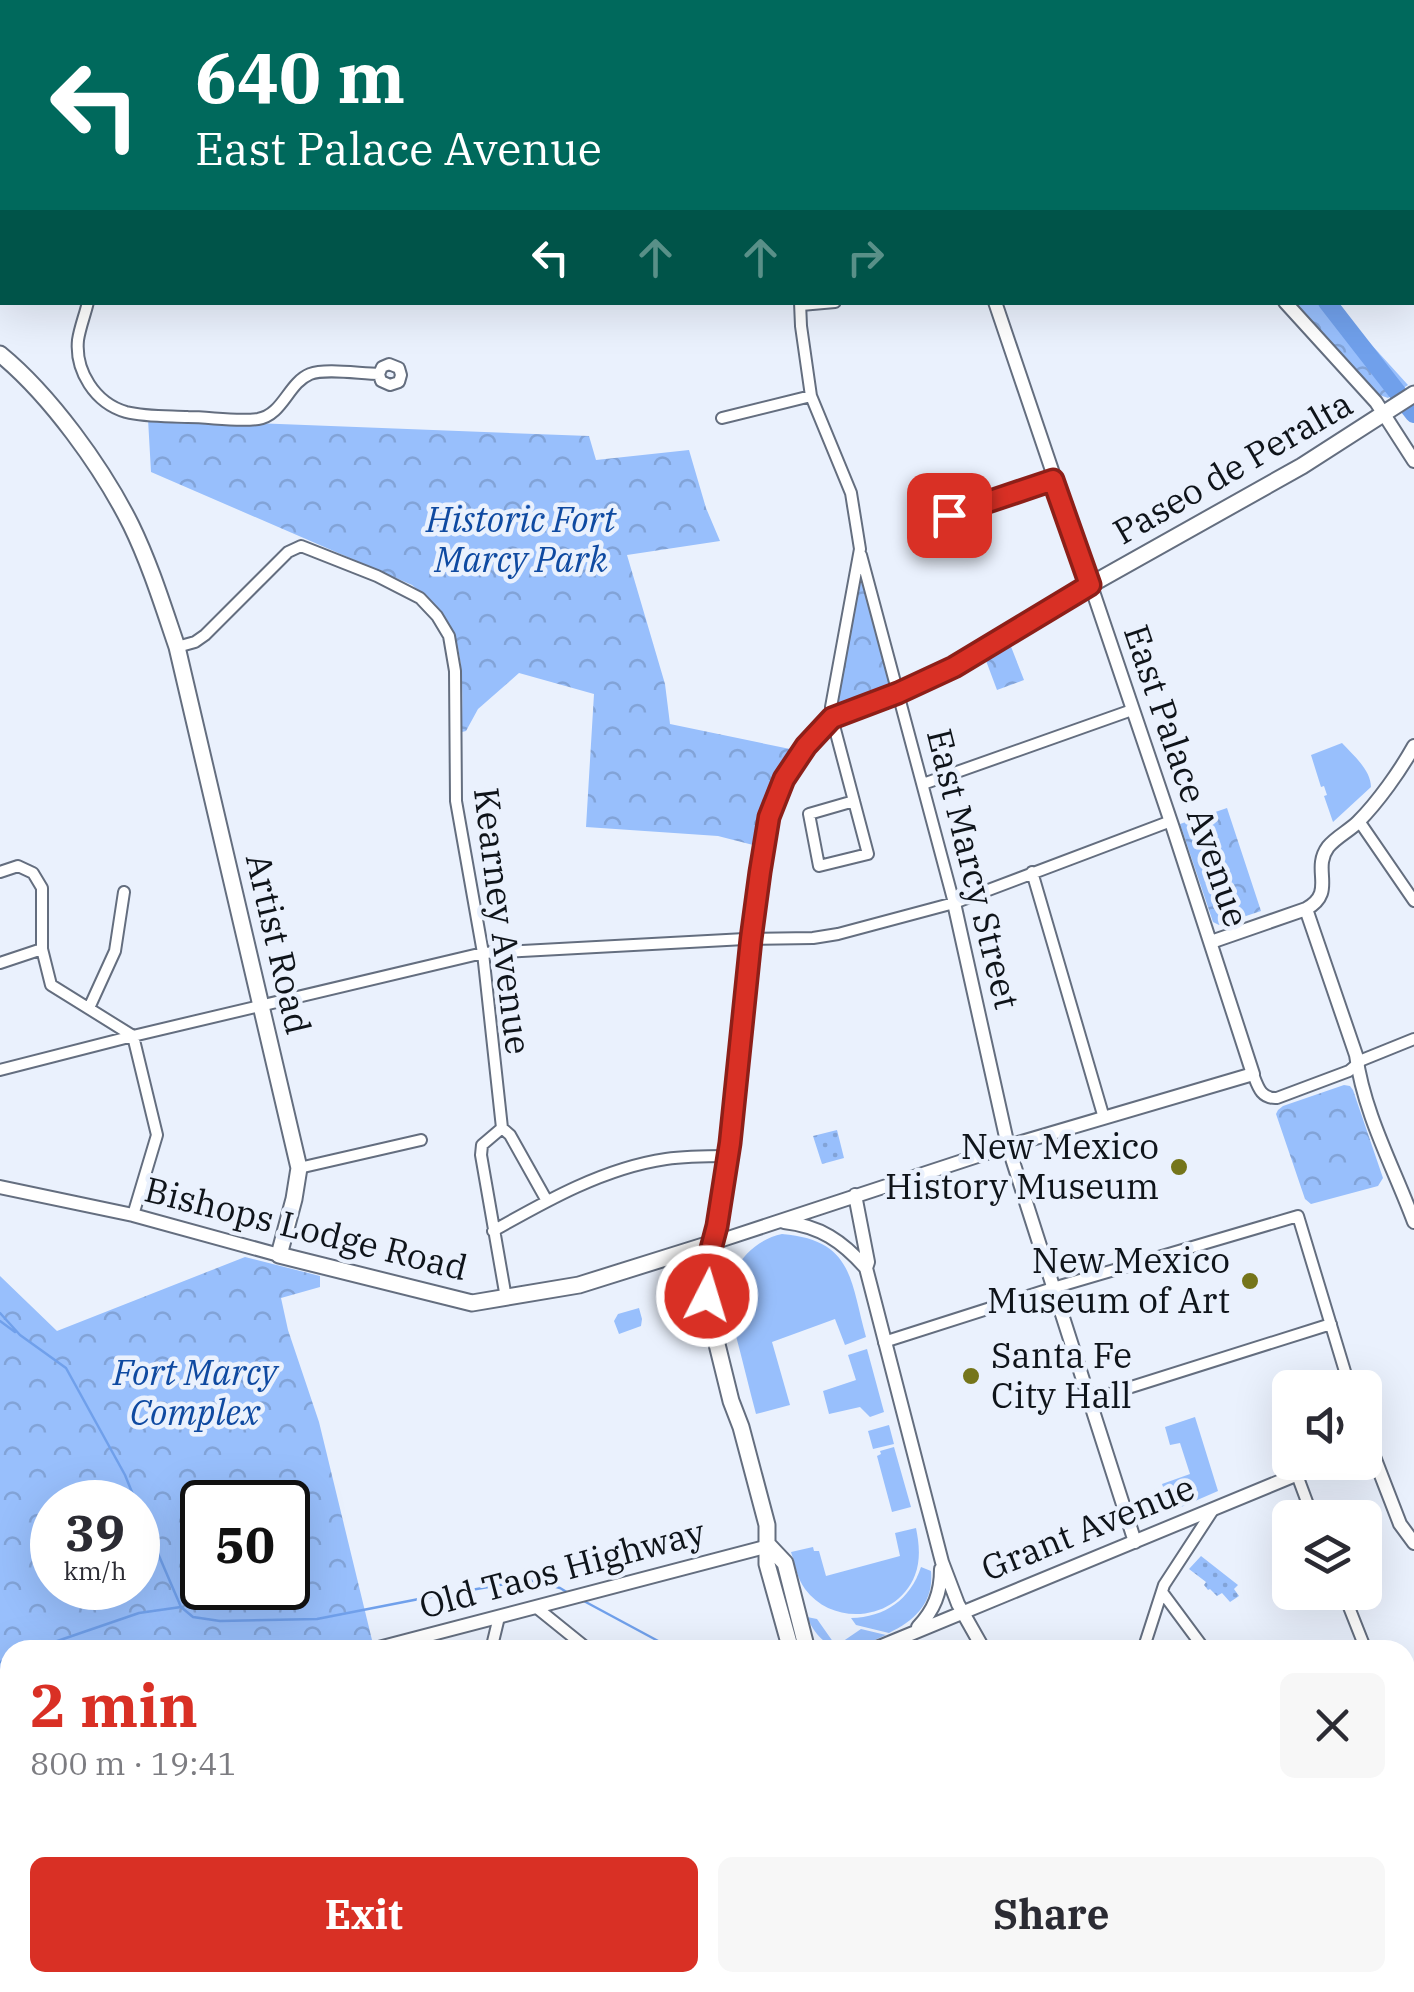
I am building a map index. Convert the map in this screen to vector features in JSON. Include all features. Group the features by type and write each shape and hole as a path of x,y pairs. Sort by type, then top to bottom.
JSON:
{"main road":[{"name":"Artist Road","path":"0,354 42,395 88,454 130,524 177,647 298,1168 279,1255"},
{"name":"Paseo de Peralta","path":"787,1640 768,1564 767,1525 708,1307 707,1264 728,1156 766,832 784,779 832,718 954,667 1090,585 1242,502 1414,394"},
{"name":"Bishops Lodge Road","path":"279,1255 462,1302 484,1302 579,1285 712,1243"},
{"name":"Paseo de Peralta","path":"768,1546 785,1563 805,1640"},
{"path":"801,1624 812,1640"}],"street":[{"path":"87,305 78,340 82,370 100,397 132,413 258,419 275,410 309,375 380,374"},
{"path":"801,305 811,396 852,494 860,549 831,707 868,854 819,866 810,814 854,801"},
{"name":"East Palace Avenue","path":"996,305 1253,1074 1265,1097 1280,1096 1358,1065"},
{"path":"1288,305 1376,402 1389,411 1414,461"},
{"path":"722,418 811,396"},
{"path":"923,524 1053,480"},
{"name":"Kearney Avenue","path":"177,647 205,635 288,552 301,546 378,576 420,598 437,616 449,636 455,671 456,801 483,953 502,1128 510,1135 547,1200"},
{"name":"East Marcy Street","path":"860,549 954,903 1008,1146 1135,1542"},
{"path":"922,784 1132,710"},
{"path":"1211,942 1317,902 1322,892 1321,864 1326,849 1359,821 1414,746"},
{"path":"0,1070 483,953 838,934 954,903 1171,821"},
{"path":"1359,821 1414,902"},
{"path":"0,872 18,866 33,873 42,888 42,949 51,986 132,1036 158,1135 133,1216"},
{"path":"1032,872 1104,1118"},
{"path":"90,1008 114,950 124,892"},
{"path":"1306,909 1392,1173 1414,1222"},
{"path":"0,963 42,949"},
{"path":"1358,1065 1414,1038"},
{"path":"712,1243 1008,1146 1253,1074"},
{"path":"502,1128 482,1145 480,1155 506,1298"},
{"path":"298,1168 421,1140"},
{"path":"493,1231 547,1200 607,1175 668,1158 728,1156"},
{"name":"Bishops Lodge Road","path":"0,1187 133,1216 279,1255"},
{"path":"855,1195 866,1268"},
{"path":"884,1342 1298,1216 1345,1370"},
{"path":"779,1221 809,1225 828,1234 866,1268 942,1562 978,1640"},
{"path":"1090,1400 1332,1324"},
{"name":"Grant Avenue","path":"896,1640 1282,1480"},
{"path":"1382,1480 1400,1524 1414,1543"},
{"path":"1146,1640 1162,1592 1213,1510"},
{"name":"Old Taos Highway","path":"410,1640 768,1546"},
{"path":"912,1633 934,1608 942,1562"},
{"path":"1162,1592 1197,1640"},
{"path":"537,1608 576,1640"},
{"path":"1350,1610 1362,1640"},
{"path":"493,1640 499,1617"}],"green space":[{"path":"1298,305 1340,305 1408,385 1388,398 1374,393"},
{"name":"Historic Fort Marcy Park","path":"148,419 589,436 596,460 689,450 720,541 627,555 665,684 670,724 795,750 771,796 757,846 718,836 586,827 594,694 519,673 478,709 462,732 458,650 444,618 431,602 412,585 151,472"},
{"path":"861,578 889,684 835,707 858,580"},
{"path":"1010,644 1024,680 997,690 985,658"},
{"path":"1342,743 1365,769 1371,787 1333,822 1311,755"},
{"path":"1227,808 1261,911 1219,925 1213,922 1180,824"},
{"path":"1344,1085 1353,1090 1383,1178 1378,1186 1311,1204 1305,1199 1276,1114 1283,1106"},
{"path":"837,1130 844,1158 822,1164 813,1136"},
{"path":"782,1234 823,1244 836,1254 851,1281 866,1337 845,1345 835,1319 772,1342 790,1405 756,1414 729,1312 729,1286 744,1256 761,1242"},
{"name":"Fort Marcy Complex","path":"245,1257 320,1276 320,1287 281,1298 319,1422 372,1640 0,1640 0,1276 57,1331"},
{"path":"639,1308 641,1326 619,1334 614,1321 618,1314"},
{"path":"867,1349 884,1412 870,1417 860,1407 829,1414 823,1391 856,1380 848,1355"},
{"path":"1195,1417 1218,1491 1172,1511 1162,1484 1190,1474 1180,1443 1170,1445 1165,1427"},
{"path":"889,1425 894,1444 873,1449 868,1431"},
{"path":"894,1447 911,1507 892,1512 877,1456 880,1451"},
{"path":"916,1528 918,1563 907,1590 895,1602 864,1614 832,1610 817,1601 800,1580 791,1552 813,1547 819,1551 826,1576 900,1556 895,1533"},
{"path":"1201,1556 1238,1585 1234,1589 1239,1596 1230,1602 1222,1593 1217,1596 1208,1590 1206,1582 1189,1569"},
{"path":"921,1567 931,1571 931,1582 926,1601 915,1616 889,1633 856,1625 851,1618 895,1605 910,1589"},
{"path":"807,1617 817,1619 832,1640 824,1640"},
{"path":"861,1629 886,1635 874,1640 845,1640"}],"waterway":[{"path":"1329,305 1414,414"},
{"path":"0,1313 20,1335 66,1368 127,1480"},
{"path":"0,1321 15,1332"},
{"path":"160,1558 181,1607 193,1617 220,1621 317,1619 529,1580 570,1594"},
{"path":"582,1600 656,1640"},
{"path":"60,1640 139,1613 180,1607"}],"place":[{"name":"New Mexico History Museum","path":"1179,1167"},
{"name":"New Mexico Museum of Art","path":"1250,1281"},
{"name":"Santa Fe City Hall","path":"971,1376"}],"route":[{"path":"707,1296 707,1264 730,1143 760,872 769,817 784,779 806,746 832,718 954,667 1090,585 1053,480 949,515"}]}
